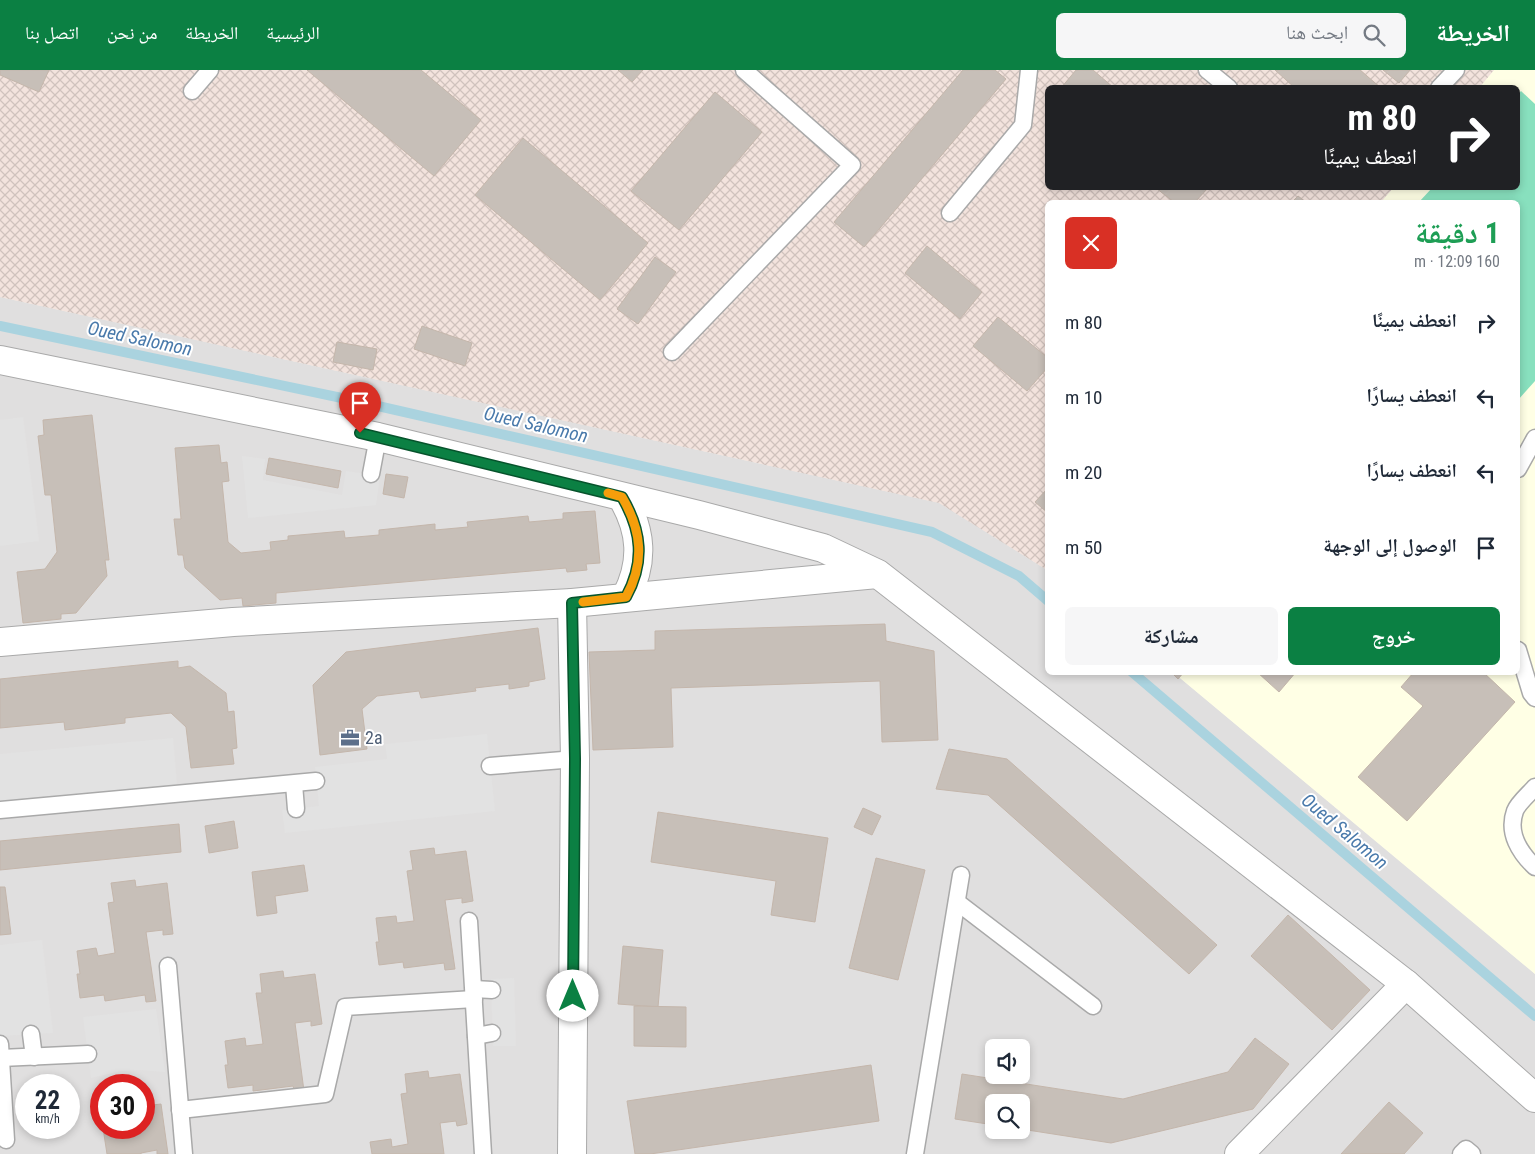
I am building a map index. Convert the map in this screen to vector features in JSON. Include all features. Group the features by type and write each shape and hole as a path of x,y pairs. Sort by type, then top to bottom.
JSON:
{"street":[{"path":"0,360 378,437 823,548 878,574 1406,984 1535,1098"},
{"path":"622,497 634,521 639,547 636,573 626,597"},
{"path":"0,642 234,622 572,603 878,574"},
{"path":"572,603 575,759 572,1154"},
{"path":"1239,1154 1406,984"}],"lane":[{"path":"192,91 210,70"},
{"path":"672,352 852,166 744,70"},
{"path":"950,213 1023,124 1029,70"},
{"path":"1207,70 1225,85"},
{"path":"1442,85 1456,70"},
{"path":"372,474 378,437"},
{"path":"1520,465 1535,438"},
{"path":"1520,657 1531,693 1535,698"},
{"path":"490,766 575,759"},
{"path":"4,807 167,791 316,782"},
{"path":"294,784 296,809"},
{"path":"1535,787 1515,811 1513,835 1524,856 1535,867"},
{"path":"915,1154 961,874"},
{"path":"956,902 1093,1006"},
{"path":"469,921 482,1154"},
{"path":"168,966 169,1052 180,1110 184,1154"},
{"path":"180,1110 325,1094 345,1007 474,994 492,990"},
{"path":"476,1036 492,1033"},
{"path":"32,1034 34,1057"},
{"path":"5,1145 1,1051 34,1057 88,1054"},
{"path":"1461,1154 1466,1149 1472,1154"}],"shaded area":[{"path":"0,70 1494,70 1482,85 1045,85 1045,190 1391,190 1383,200 1045,200 1045,569 939,503 0,297"},
{"path":"1494,70 1535,70 1535,974 1176,675 1520,675 1520,200 1383,200 1391,190 1520,190 1520,85 1481,85"},
{"path":"0,297 940,503 1045,569 1045,675 1176,675 1535,974 1535,1154 0,1154"},
{"path":"23,417 39,541 0,546 0,420"},
{"path":"242,456 265,459 263,480 342,495 346,471 380,476 376,505 248,518"},
{"path":"487,734 495,811 285,833 282,810 319,806 315,767 387,759 385,744"},
{"path":"173,738 177,785 0,802 0,754"},
{"path":"42,940 53,1033 0,1036 0,945"},
{"path":"514,978 516,1046 493,1046 491,979"},
{"path":"156,1009 165,1072 139,1070 90,1074 83,1017"}],"green space":[{"path":"1520,92 1535,104 1535,381 1520,398 1520,200 1421,200 1430,190 1520,190"}],"building":[{"path":"0,70 49,70 39,92 0,75"},
{"path":"307,70 421,70 481,120 434,176"},
{"path":"618,70 643,70 632,82"},
{"path":"963,70 995,70 1006,79 864,247 834,222"},
{"path":"1076,70 1093,70 1110,85 1064,85"},
{"path":"1275,70 1360,70 1378,85 1292,85"},
{"path":"1383,70 1410,70 1399,83"},
{"path":"715,92 762,132 679,230 631,191"},
{"path":"523,138 648,243 600,300 475,195"},
{"path":"1159,190 1206,190 1197,200 1171,200"},
{"path":"1298,196 1303,200 1294,200"},
{"path":"927,246 982,292 960,319 905,273"},
{"path":"655,257 676,272 638,324 617,309"},
{"path":"998,317 1045,356 1045,370 1027,391 973,346"},
{"path":"422,326 472,343 465,366 414,349"},
{"path":"337,342 377,349 373,370 333,362"},
{"path":"92,415 109,560 105,560 107,576 76,613 61,614 61,619 23,623 17,572 45,569 57,552 51,495 45,495 38,436 44,435 43,420"},
{"path":"219,445 221,463 227,462 229,481 222,482 228,542 241,553 271,550 270,542 288,540 288,536 344,531 345,538 379,535 379,530 435,524 435,530 468,527 467,522 528,516 529,522 563,519 563,513 595,511 600,563 586,564 587,570 567,572 566,568 276,593 276,603 243,606 242,598 220,600 185,568 183,555 178,555 174,519 181,519 175,448"},
{"path":"269,458 341,471 338,488 266,474"},
{"path":"386,474 408,477 404,498 383,494"},
{"path":"1045,491 1045,510 1035,502"},
{"path":"885,624 886,641 934,651 938,740 882,742 880,681 671,688 673,747 593,750 589,652 655,650 655,631"},
{"path":"538,628 545,679 529,682 529,686 509,689 509,684 475,688 476,691 421,698 419,691 377,696 362,709 367,749 320,755 313,685 346,652"},
{"path":"178,661 178,668 190,666 226,693 228,712 234,711 237,748 232,749 234,764 191,768 186,727 171,713 125,718 125,723 65,730 64,722 0,728 0,679"},
{"path":"1260,675 1293,675 1279,692"},
{"path":"1411,675 1486,675 1515,702 1407,821 1358,777 1423,706 1401,687"},
{"path":"949,749 1007,759 1217,945 1189,974 988,795 936,789"},
{"path":"863,808 881,816 872,835 854,827"},
{"path":"658,812 828,838 815,922 771,915 776,881 651,862"},
{"path":"234,821 238,848 209,853 205,826"},
{"path":"179,824 181,852 0,870 0,841"},
{"path":"434,848 435,855 466,851 473,901 462,903 462,898 445,900 455,969 445,970 444,963 404,968 403,962 379,965 376,942 379,942 376,918 396,916 397,923 414,921 407,871 413,870 410,851"},
{"path":"876,858 925,870 898,980 849,968"},
{"path":"304,865 308,891 275,896 277,913 257,916 252,872"},
{"path":"135,880 136,887 167,883 173,934 163,935 163,930 146,932 156,1001 146,1002 145,995 105,1001 104,995 80,998 77,974 80,974 77,951 96,948 98,956 115,953 108,903 114,902 111,883"},
{"path":"0,887 5,887 11,934 0,935"},
{"path":"1288,915 1370,990 1332,1030 1251,956"},
{"path":"623,946 663,950 658,1007 618,1004"},
{"path":"283,971 284,978 315,974 322,1024 311,1026 311,1021 295,1023 304,1091 295,1093 293,1086 253,1091 253,1085 228,1088 225,1065 228,1065 225,1041 245,1038 246,1046 263,1044 256,993 262,993 260,974"},
{"path":"634,1006 686,1007 686,1047 634,1046"},
{"path":"1255,1038 1289,1064 1253,1109 1111,1143 1030,1130 1030,1094 985,1094 985,1124 955,1119 962,1074 985,1078 985,1084 1026,1084 1123,1099 1228,1072"},
{"path":"871,1065 879,1121 650,1154 635,1154 627,1101"},
{"path":"428,1071 429,1078 460,1074 467,1124 457,1126 456,1121 440,1123 444,1154 372,1154 370,1142 391,1139 392,1147 408,1144 401,1094 407,1093 405,1074"},
{"path":"1389,1102 1423,1133 1404,1154 1341,1154"},
{"path":"161,1104 168,1154 157,1154 157,1150 141,1154 107,1154 105,1139 155,1139 155,1105"}],"waterway":[{"name":"Oued Salomon","path":"0,326 356,401 932,532 1019,576 1045,598"},
{"name":"Oued Salomon","path":"1136,675 1535,1016"}],"slow traffic":[{"path":"583,602 626,597 636,573 639,547 638,533 634,521 622,497 608,493"}],"place":[{"name":"2a","path":"350,738"}],"route":[{"path":"360,433 622,497 634,521 638,533 638,560 632,586 626,597 572,603 575,759 573,996"}]}
